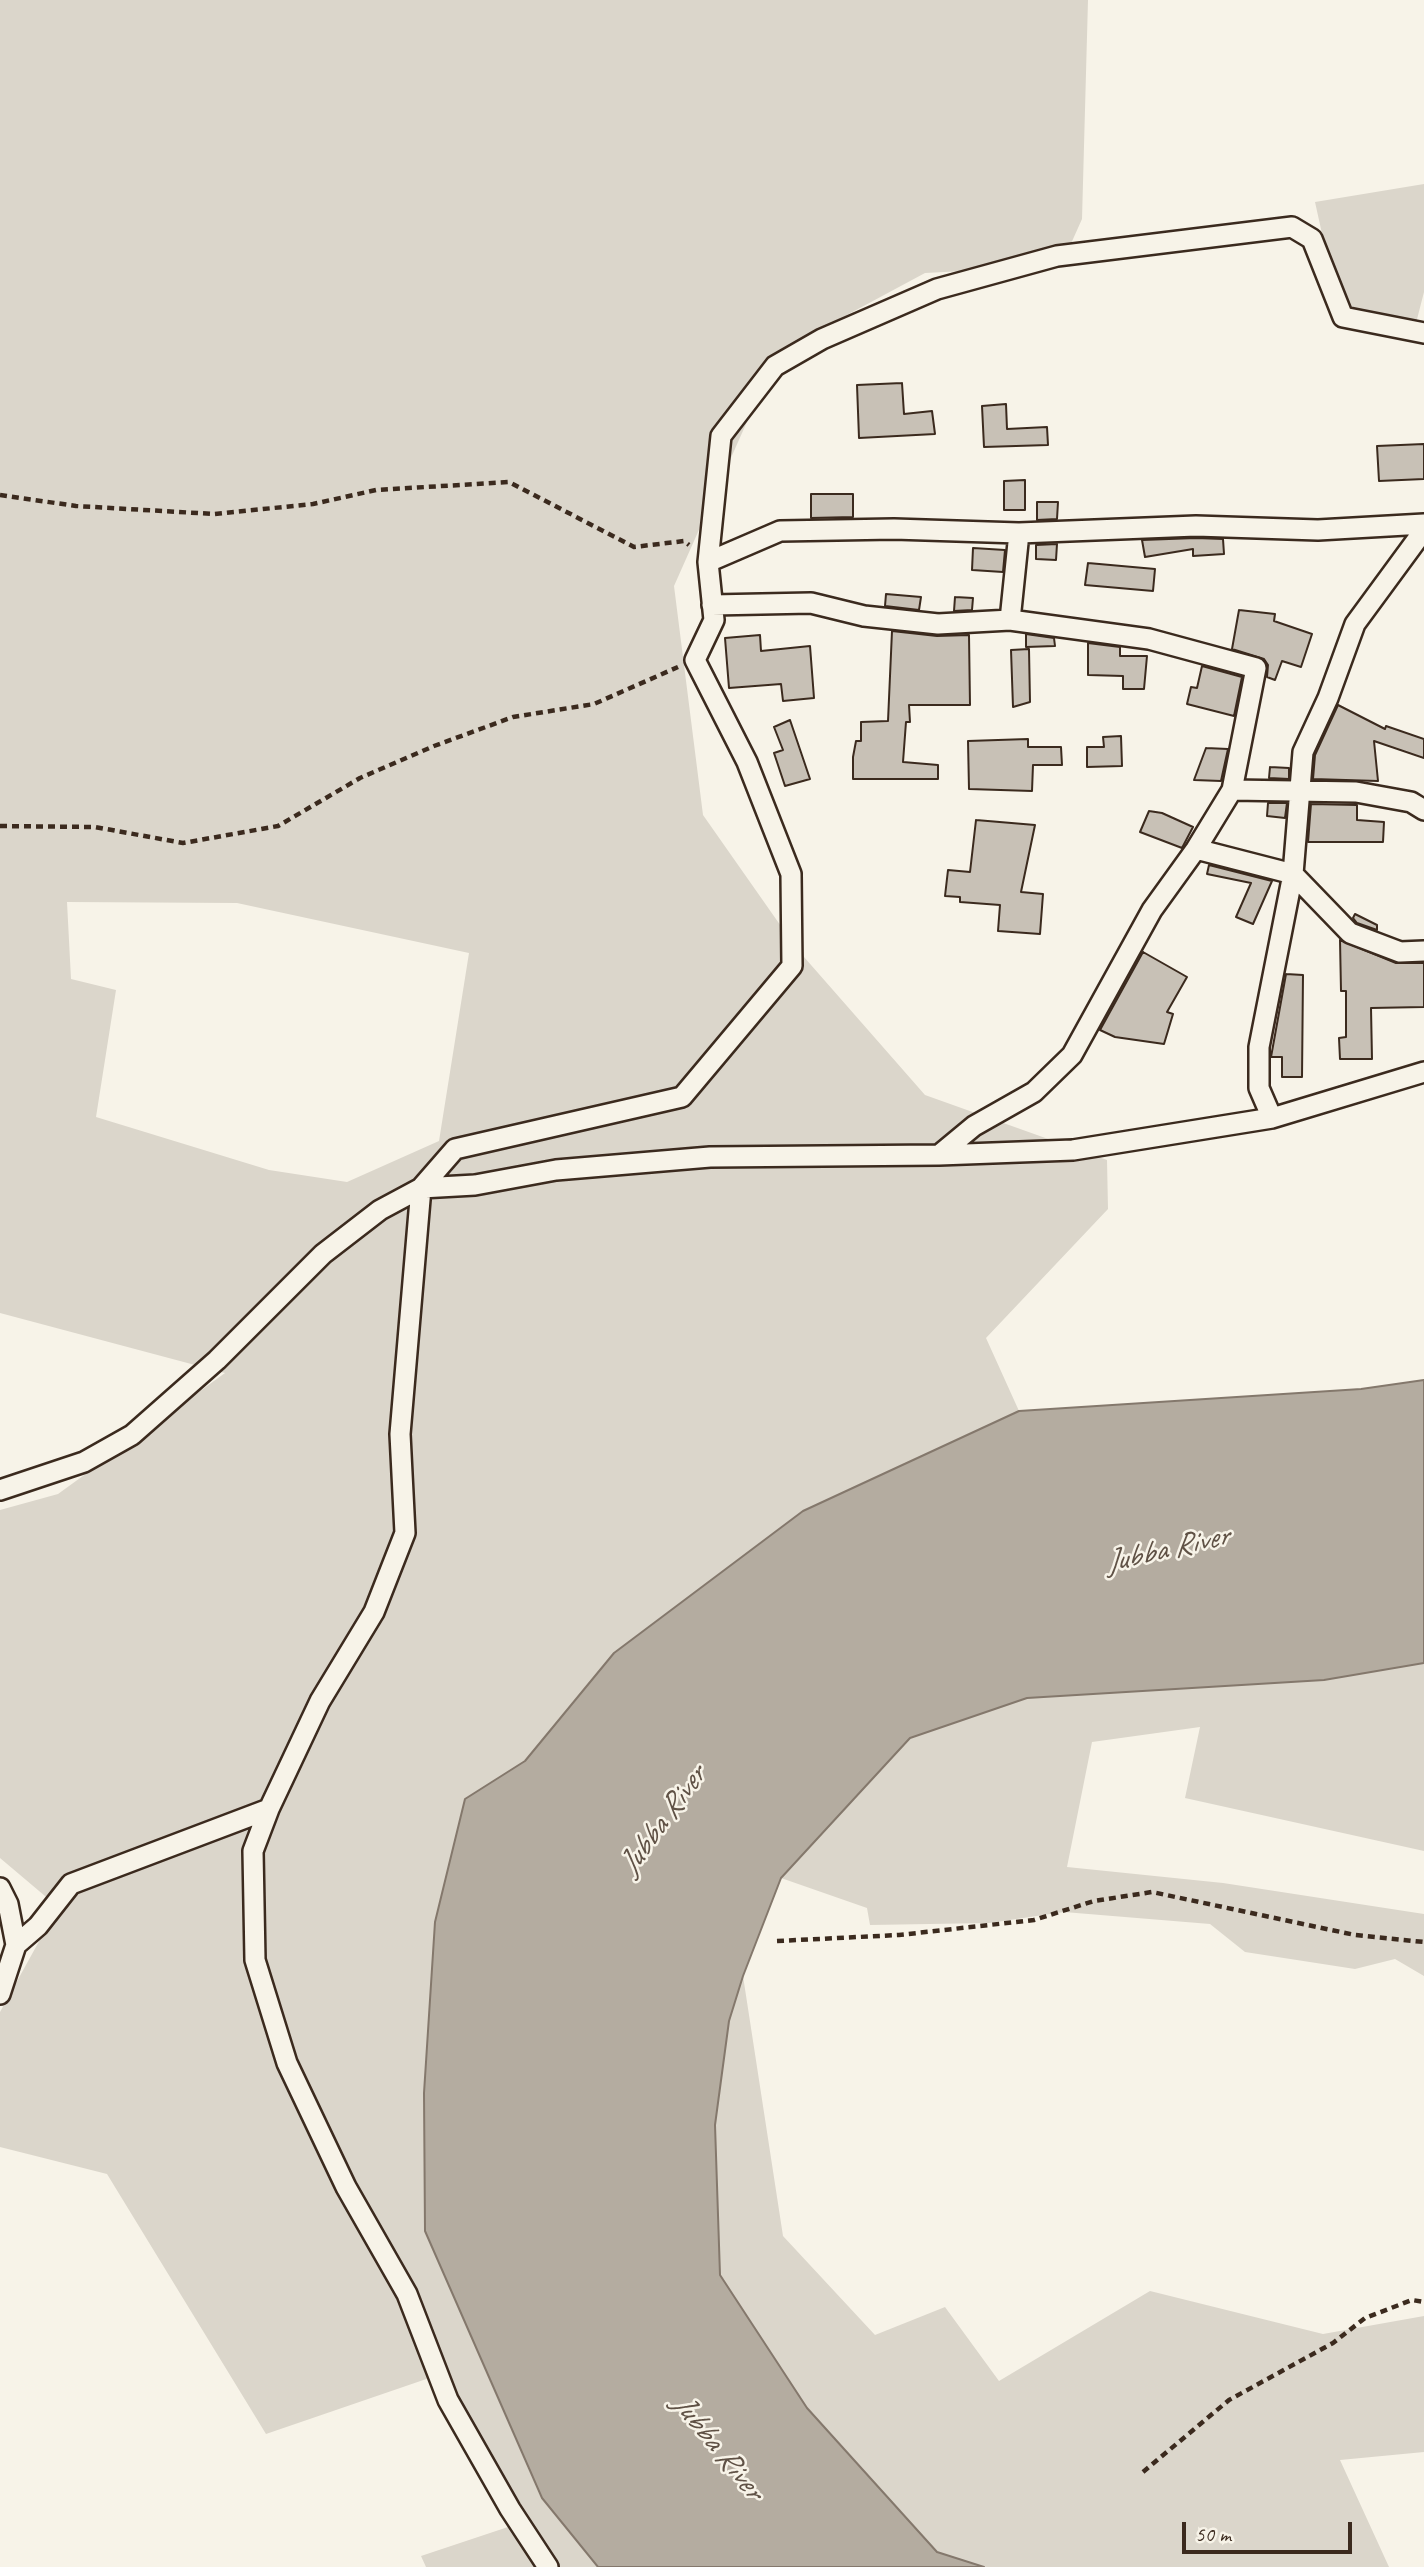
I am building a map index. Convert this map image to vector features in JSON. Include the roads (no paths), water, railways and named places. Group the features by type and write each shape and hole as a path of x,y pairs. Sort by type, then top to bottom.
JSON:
{"street":[{"path":"0,1490 84,1462 132,1435 217,1360 323,1254 380,1210 421,1188 455,1149 682,1097 792,966 791,874 747,762 695,660 714,620 708,562 721,436 775,366 822,339 937,289 1057,256 1292,227 1312,239 1343,317 1424,333"},
{"path":"708,562 780,531 894,529 1019,533 1196,526 1318,530 1424,524"},
{"path":"1272,1118 1259,1088 1259,1046 1293,874 1303,752 1328,698 1355,624 1424,530"},
{"path":"1010,620 1019,533"},
{"path":"712,605 811,603 864,616 939,624 1010,620 1149,639 1256,668 1233,790 1196,849 1152,910 1072,1055 1034,1092 974,1126 939,1155"},
{"path":"1233,790 1356,792 1411,802 1424,810"},
{"path":"1196,849 1293,874 1350,933 1400,952 1424,951"},
{"path":"421,1188 475,1185 556,1170 710,1157 939,1155 1073,1150 1272,1118 1424,1072"},
{"path":"421,1188 400,1434 405,1533 374,1612 320,1701 269,1809 253,1851 255,1959 287,2063 346,2187 407,2294 448,2400 510,2509 548,2567"},
{"path":"16,1945 38,1926 71,1884 269,1809"},
{"path":"0,1888 9,1904 16,1945 0,1994"}],"water":[{"name":"Jubba River","path":"1424,1380 1424,1663 1324,1680 1027,1698 910,1738 781,1878 743,1976 729,2021 715,2125 720,2275 807,2408 937,2552 984,2567 598,2567 542,2498 425,2231 424,2093 435,1922 465,1799 525,1761 614,1653 803,1511 1019,1411 1361,1389"}]}
